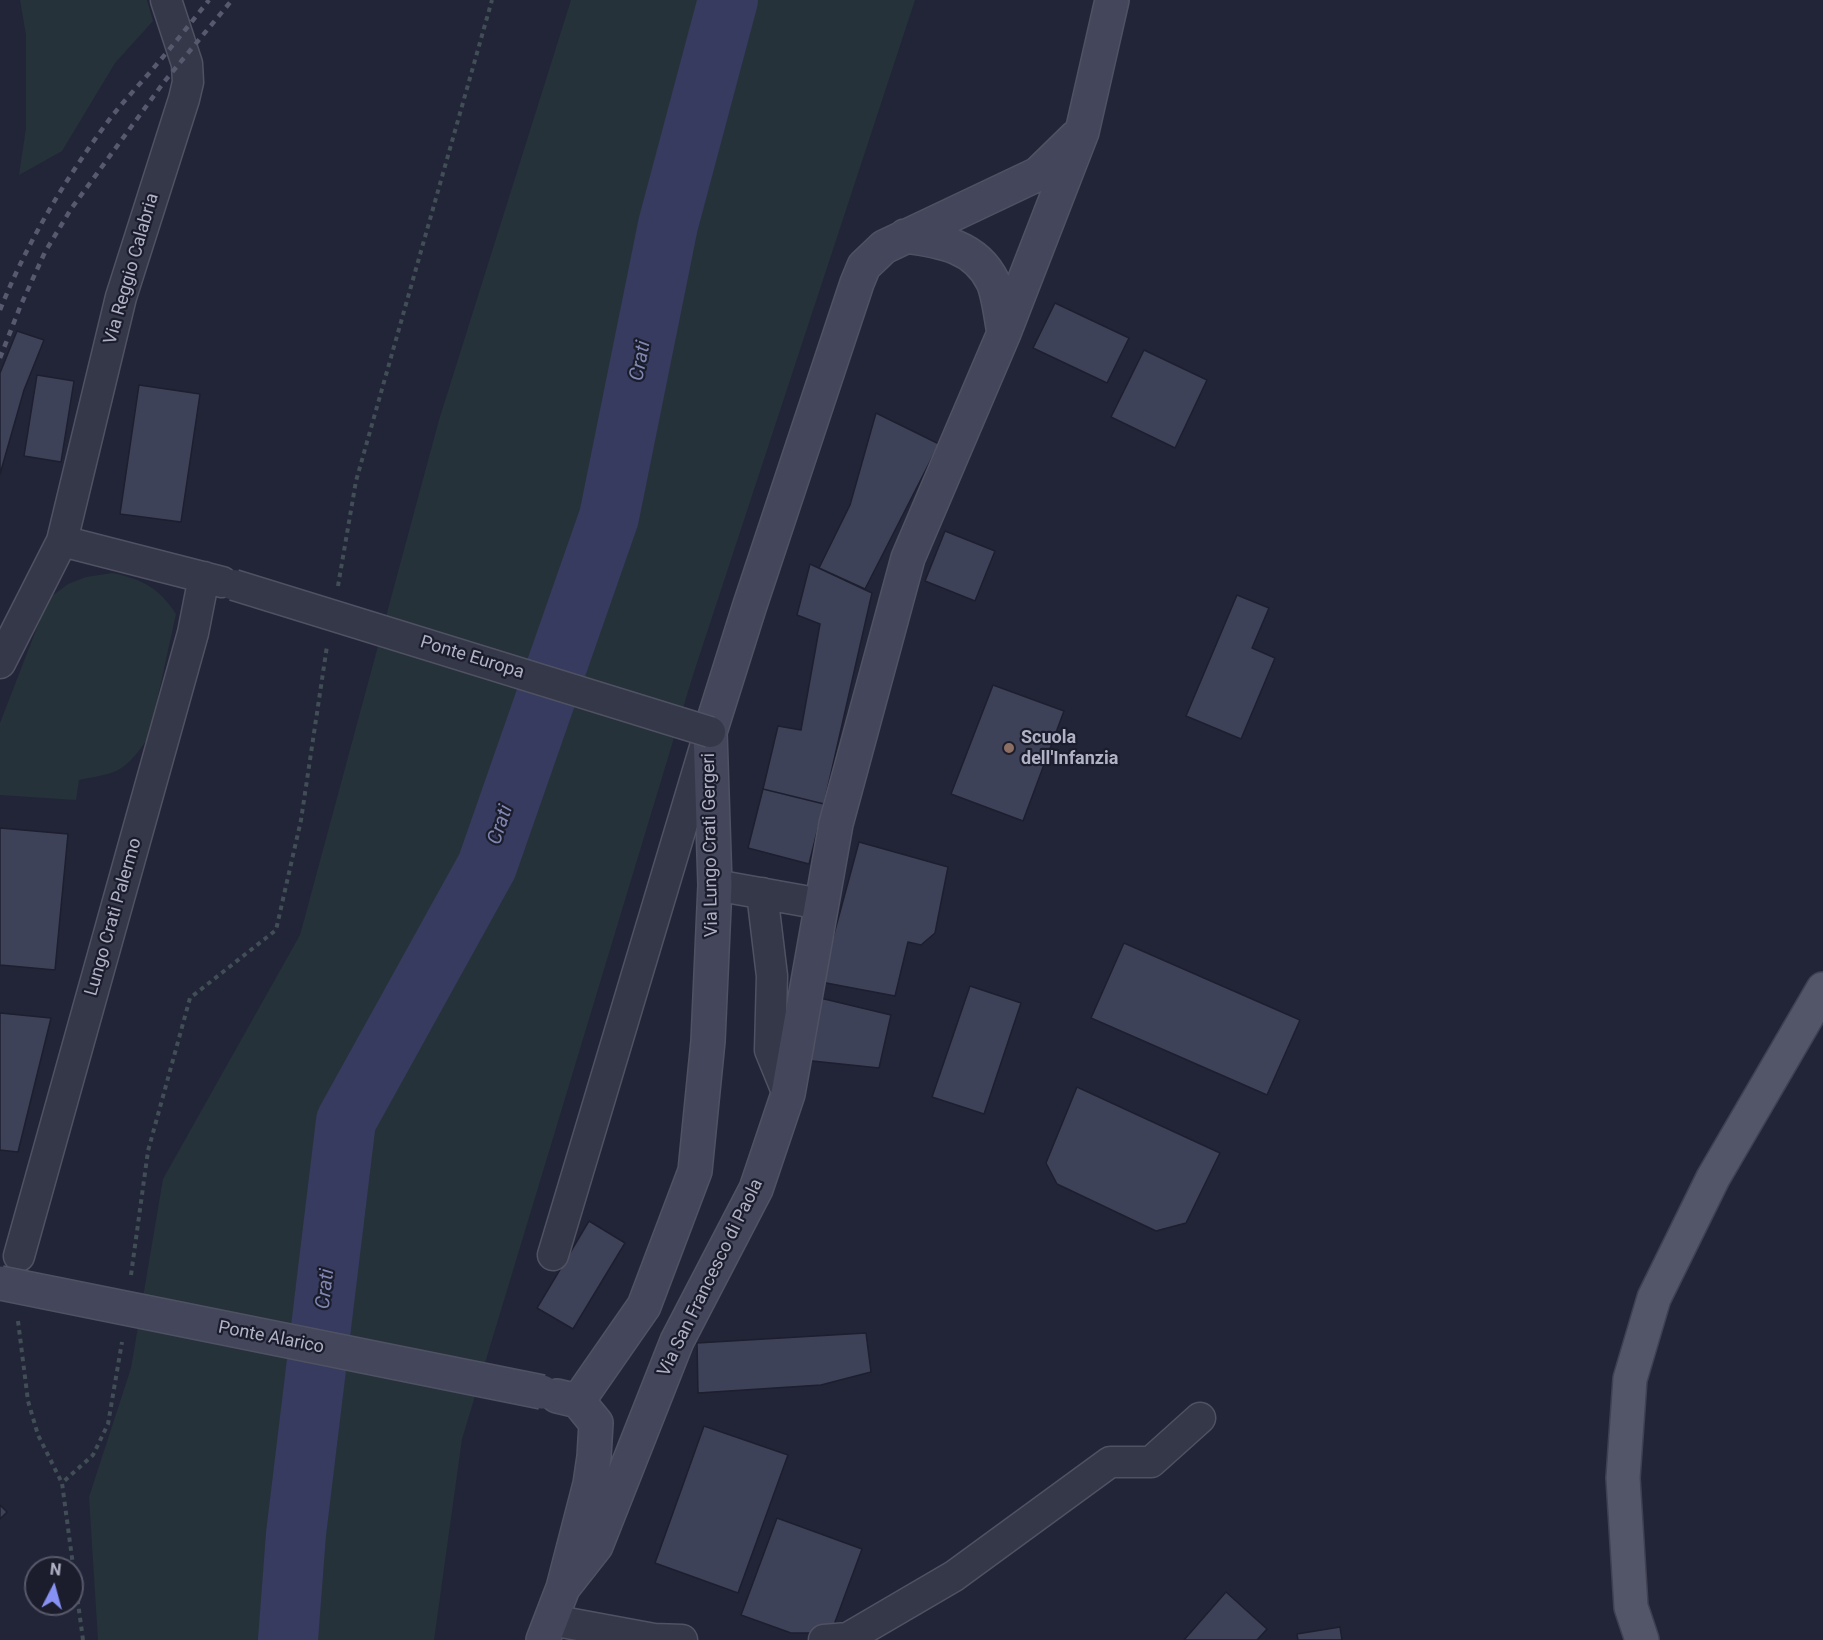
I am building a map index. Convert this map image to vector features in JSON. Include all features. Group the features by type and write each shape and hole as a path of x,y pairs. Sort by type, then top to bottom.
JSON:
{"main road":[{"path":"1642,1640 1631,1606 1623,1478 1630,1379 1654,1298 1713,1178 1823,989"}],"street":[{"name":"Via Reggio Calabria","path":"0,663 62,541 121,297 184,99 188,82 187,64 166,0"},
{"name":"Via San Francesco di Paola","path":"563,1588 596,1546 677,1341 756,1189 788,1094 836,824 908,558 1004,333 1082,132 1112,0"},
{"path":"710,732 856,283 864,266 884,247 1038,174 1082,132"},
{"path":"905,236 932,240 963,250 981,263 994,284 1004,333"},
{"name":"Ponte Europa","path":"62,541 234,585 710,732"},
{"name":"Lungo Crati Palermo","path":"19,1256 193,633 204,577"},
{"name":"Via Lungo Crati Gergeri","path":"578,1401 644,1306 695,1171 708,1041 715,885 710,732"},
{"name":"Via Lungo Crati Gergeri","path":"552,1255 710,732"},
{"path":"715,885 821,903"},
{"path":"762,893 772,976 770,1050 788,1094"},
{"name":"Ponte Alarico","path":"0,1283 578,1401"},
{"path":"578,1401 596,1423 594,1457 590,1484 563,1588 547,1630 682,1640"},
{"path":"824,1640 848,1638 954,1576 1110,1462 1150,1462 1200,1418"}],"path":[{"path":"336,594 356,481 492,0"},
{"path":"130,1278 148,1151 190,998 276,930 301,820 329,639"},
{"path":"18,1318 17,1328 28,1401 38,1435 62,1483 83,1640"},
{"path":"62,1483 93,1455 108,1424 122,1337"}],"shaded area":[{"path":"20,0 147,0 153,21 115,63 62,151 19,175 26,128 26,35"},
{"path":"571,0 915,0 693,675 462,1439 434,1640 98,1640 89,1497 131,1368 163,1179 300,935 439,420"},
{"path":"113,573 150,586 176,614 149,737 126,765 107,774 79,780 76,800 0,795 0,723 48,599 68,584 86,577"}],"building":[{"path":"1055,303 1129,338 1107,383 1033,348"},
{"path":"17,331 44,340 24,390 0,474 0,373"},
{"path":"1144,350 1207,380 1175,448 1111,417"},
{"path":"37,375 74,381 61,462 24,456"},
{"path":"139,385 200,394 181,522 120,514"},
{"path":"876,413 939,444 865,589 819,568 850,505"},
{"path":"945,531 995,551 975,601 925,581"},
{"path":"810,564 872,593 824,804 763,789 778,726 801,730 820,624 797,615"},
{"path":"1237,595 1269,608 1252,648 1275,658 1241,739 1186,716"},
{"path":"993,685 1064,711 1023,821 951,794"},
{"path":"763,789 824,804 809,864 748,848"},
{"path":"0,828 68,834 55,970 0,965"},
{"path":"859,842 948,867 935,933 921,945 908,942 895,996 821,982"},
{"path":"1124,943 1300,1020 1267,1095 1091,1018"},
{"path":"970,986 1021,1003 984,1114 932,1097"},
{"path":"816,997 891,1015 879,1068 803,1060"},
{"path":"0,1013 51,1018 18,1152 0,1150"},
{"path":"1077,1087 1220,1153 1186,1223 1156,1231 1057,1184 1046,1163"},
{"path":"589,1221 625,1243 573,1329 537,1308"},
{"path":"866,1333 871,1372 821,1385 698,1393 697,1343"},
{"path":"704,1426 788,1455 738,1593 655,1563"},
{"path":"0,1505 7,1512 0,1519"},
{"path":"777,1518 862,1549 831,1633 791,1633 741,1615"},
{"path":"1226,1592 1267,1629 1257,1640 1184,1640"},
{"path":"1340,1627 1342,1640 1298,1640 1297,1634"}],"waterway":[{"name":"Crati","path":"288,1640 296,1534 346,1121 487,866 609,517 668,225 728,0"}],"railway":[{"path":"0,310 36,234 79,162 112,116 209,0"},
{"path":"0,358 45,252 71,209 164,82 232,0"}],"place":[{"name":"Scuola dell'Infanzia","path":"1009,748"}]}
